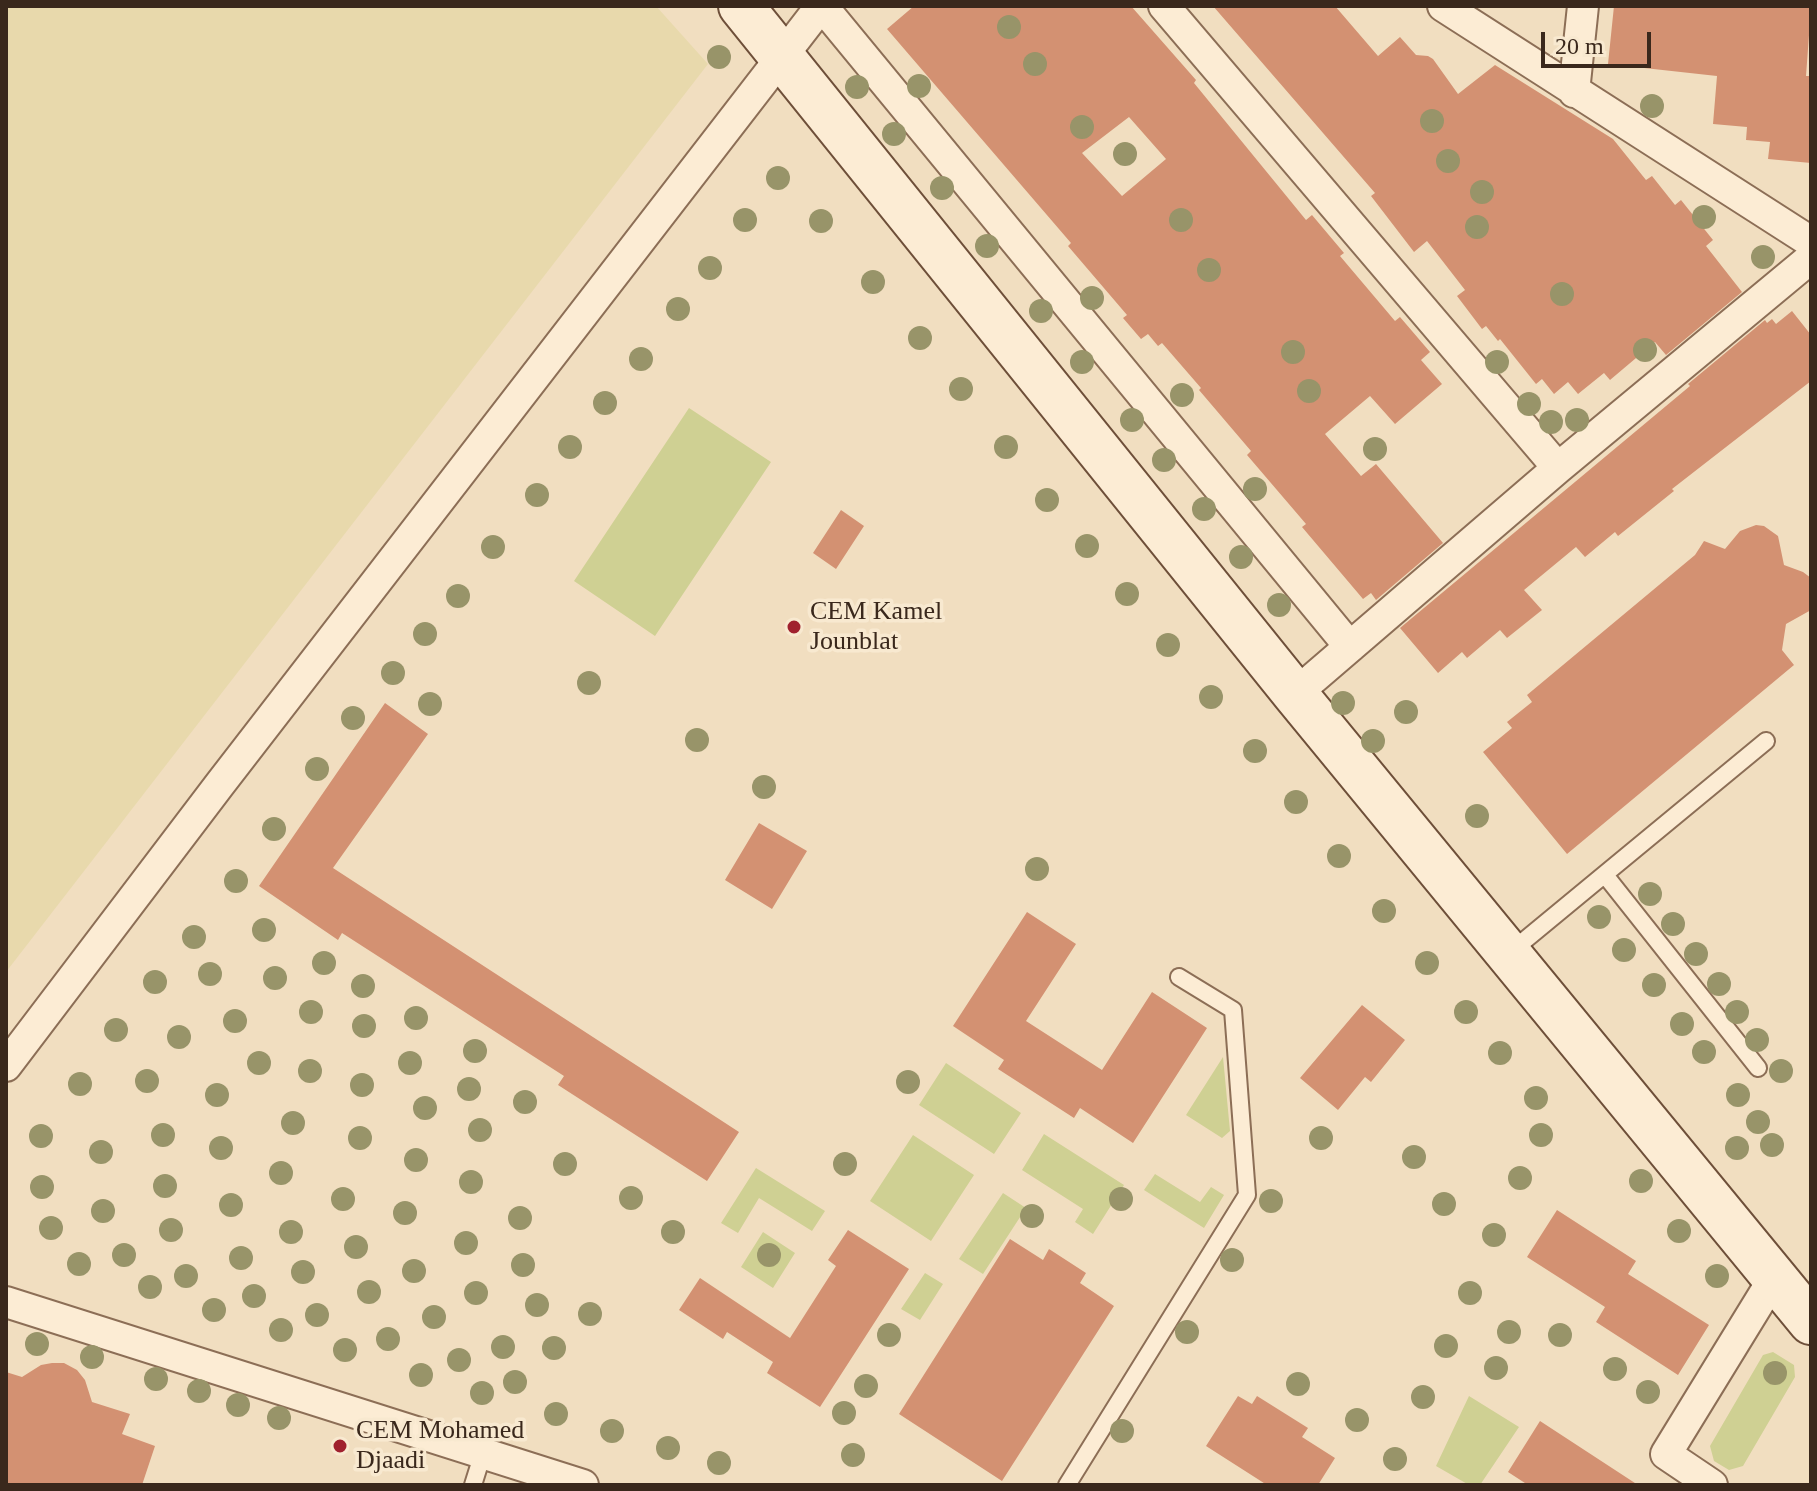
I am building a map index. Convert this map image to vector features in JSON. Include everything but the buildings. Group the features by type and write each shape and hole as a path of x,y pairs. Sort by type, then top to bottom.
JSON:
{"main road":[{"path":"741,6 1295,694 1811,1322"}],"street":[{"path":"6,1066 229,772 822,6 1350,647"},
{"path":"1164,6 1558,468"},
{"path":"1443,6 1811,242"},
{"path":"1574,92 1583,6"},
{"path":"1295,694 1558,468 1811,258"},
{"path":"1712,1485 1666,1454 1774,1278"},
{"path":"6,1302 583,1485"}],"lane":[{"path":"1508,955 1766,741"},
{"path":"1605,875 1758,1068"},
{"path":"1067,1485 1247,1195 1233,1010 1179,977"},
{"path":"473,1485 483,1453"}],"shaded area":[{"path":"6,6 656,6 708,64 6,972"}],"green space":[{"path":"689,408 771,462 655,636 574,581"},
{"path":"1223,1057 1230,1131 1222,1138 1186,1115"},
{"path":"946,1063 1021,1113 994,1154 919,1105"},
{"path":"1044,1134 1124,1185 1093,1234 1075,1222 1083,1209 1022,1170"},
{"path":"913,1135 974,1175 931,1241 870,1201"},
{"path":"756,1168 825,1211 812,1231 759,1198 738,1233 721,1223"},
{"path":"1155,1174 1200,1202 1211,1187 1224,1195 1204,1228 1144,1190"},
{"path":"1003,1193 1026,1208 983,1274 959,1259"},
{"path":"763,1232 795,1253 773,1288 741,1267"},
{"path":"925,1273 943,1284 920,1320 901,1309"},
{"path":"1773,1352 1794,1365 1795,1377 1743,1466 1729,1470 1714,1461 1710,1446 1763,1355"},
{"path":"1469,1396 1519,1427 1480,1485 1469,1485 1436,1466"}],"place":[{"name":"CEM Kamel Jounblat","path":"794,627"},
{"name":"CEM Mohamed Djaadi","path":"340,1446"}]}
